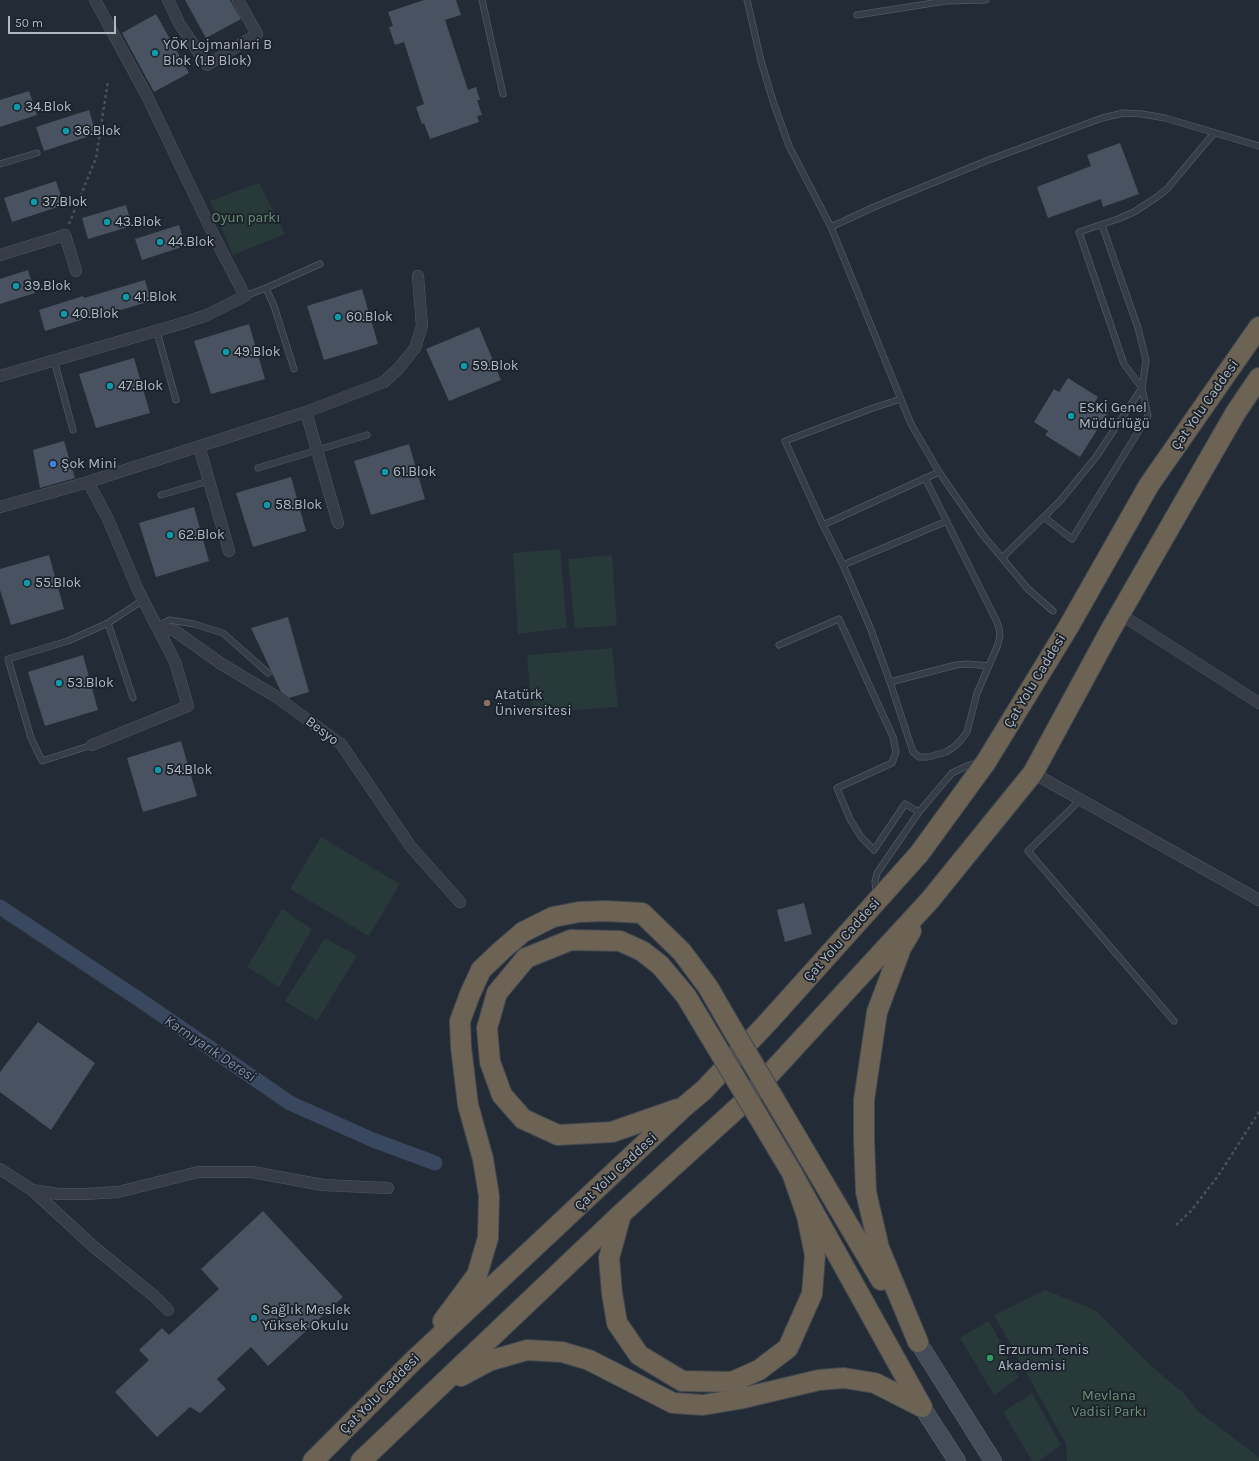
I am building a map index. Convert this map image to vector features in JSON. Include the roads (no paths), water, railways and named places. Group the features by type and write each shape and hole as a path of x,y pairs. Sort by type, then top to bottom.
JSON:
{"highway":[{"name":"Çat Yolu Caddesi","path":"313,1461 414,1361 685,1106 704,1090 769,1021 919,854 986,762 1069,626 1149,485 1259,328"},
{"name":"Çat Yolu Caddesi","path":"361,1461 621,1214 744,1102 930,900 1033,773 1120,614 1236,412 1259,378"},
{"path":"918,1342 879,1248 866,1192 864,1100 877,1012 901,948 930,900"},
{"path":"414,1361 477,1275 488,1238 489,1196 482,1159 468,1105 461,1047 460,1021 470,994 481,970 524,932 553,917 579,912 605,911 642,913 682,952 708,987 918,1342"},
{"path":"685,1106 612,1132 558,1135 523,1120 502,1095 490,1062 487,1028 497,993 526,958 571,940 620,941 642,951 660,965 686,996 714,1041 792,1173 922,1407"},
{"path":"621,1214 609,1258 612,1293 617,1323 639,1355 682,1381 732,1382 759,1370 788,1348 812,1294 815,1255 807,1216 792,1173"},
{"path":"436,1390 488,1361 527,1350 562,1352 589,1360 673,1403 703,1404 732,1400 819,1380 844,1378 875,1384 922,1407"}],"street":[{"path":"0,376 157,332 207,314 245,296 217,242 147,96 96,0"},
{"path":"168,0 179,23 207,65 257,34 238,0"},
{"path":"0,255 65,236 76,271"},
{"path":"0,507 88,482 306,412 384,382 415,348 422,326 418,276"},
{"path":"306,412 338,523"},
{"path":"199,446 230,550"},
{"path":"88,482 107,517 144,600 175,662 188,706 92,745"},
{"path":"1120,614 1259,703"},
{"name":"Besyo","path":"157,626 175,631 220,663 275,696 341,744 411,847 460,902"},
{"path":"1033,773 1259,900"},
{"path":"0,1169 32,1190 94,1247 154,1296 168,1310"},
{"path":"32,1190 58,1194 118,1192 198,1172 252,1172 323,1185 388,1188"},
{"path":"918,1342 993,1461"},
{"path":"922,1407 957,1461"}],"lane":[{"path":"482,0 503,94"},
{"path":"747,0 761,61 789,146 831,227 911,424 939,472 982,534 1028,589 1053,611"},
{"path":"857,15 926,2 986,0"},
{"path":"831,227 874,207 1102,118 1124,114 1142,114 1165,118 1259,146"},
{"path":"1142,388 1124,364 1079,232 1102,225 1134,212 1157,198 1167,189 1214,133"},
{"path":"0,164 37,153"},
{"path":"1044,517 1072,539 1148,416 1142,388 1146,360 1138,328 1102,225"},
{"path":"245,296 320,264"},
{"path":"266,288 274,306 294,369"},
{"path":"157,332 176,400"},
{"path":"54,360 73,430"},
{"path":"1002,558 1060,501 1096,457 1142,388"},
{"path":"901,399 785,441 843,565 870,627 913,752 919,757 928,757 946,752 961,740 966,732 977,693 999,642 999,628 996,620 925,478"},
{"path":"258,468 367,435"},
{"path":"823,525 939,472"},
{"path":"161,495 210,480"},
{"path":"843,565 946,521"},
{"path":"92,745 42,761 31,738 8,659 68,641 108,623 144,600"},
{"path":"779,645 839,619 893,737 896,752 892,763 837,788 855,828 861,837 874,850 905,804 920,812"},
{"path":"157,626 170,620 194,624 223,633 268,673"},
{"path":"108,623 133,698"},
{"path":"890,682 956,665 968,664 989,666"},
{"path":"878,900 875,888 877,873 920,812 952,773 967,766 986,762"},
{"path":"1080,800 1028,851 1174,1021"}],"waterway":[{"name":"Karnıyarık Deresi","path":"0,907 140,1000 290,1103 373,1140 435,1163"}],"place":[{"name":"YÖK Lojmanlari B Blok (1.B Blok)","path":"155,53"},
{"name":"34.Blok","path":"17,107"},
{"name":"36.Blok","path":"66,131"},
{"name":"37.Blok","path":"34,202"},
{"name":"43.Blok","path":"107,222"},
{"name":"44.Blok","path":"160,242"},
{"name":"39.Blok","path":"16,286"},
{"name":"41.Blok","path":"126,297"},
{"name":"40.Blok","path":"64,314"},
{"name":"60.Blok","path":"338,317"},
{"name":"49.Blok","path":"226,352"},
{"name":"59.Blok","path":"464,366"},
{"name":"47.Blok","path":"110,386"},
{"name":"ESKİ Genel Müdürlüğü","path":"1071,416"},
{"name":"Şok Mini","path":"53,464"},
{"name":"61.Blok","path":"385,472"},
{"name":"58.Blok","path":"267,505"},
{"name":"62.Blok","path":"170,535"},
{"name":"55.Blok","path":"27,583"},
{"name":"53.Blok","path":"59,683"},
{"name":"Atatürk Üniversitesi","path":"487,703"},
{"name":"54.Blok","path":"158,770"},
{"name":"Sağlık Meslek Yüksek Okulu","path":"254,1318"},
{"name":"Erzurum Tenis Akademisi","path":"990,1358"}],"park label":[{"name":"Oyun parkı","path":"246,218"},
{"name":"Mevlana Vadisi Parkı","path":"1109,1404"}]}
